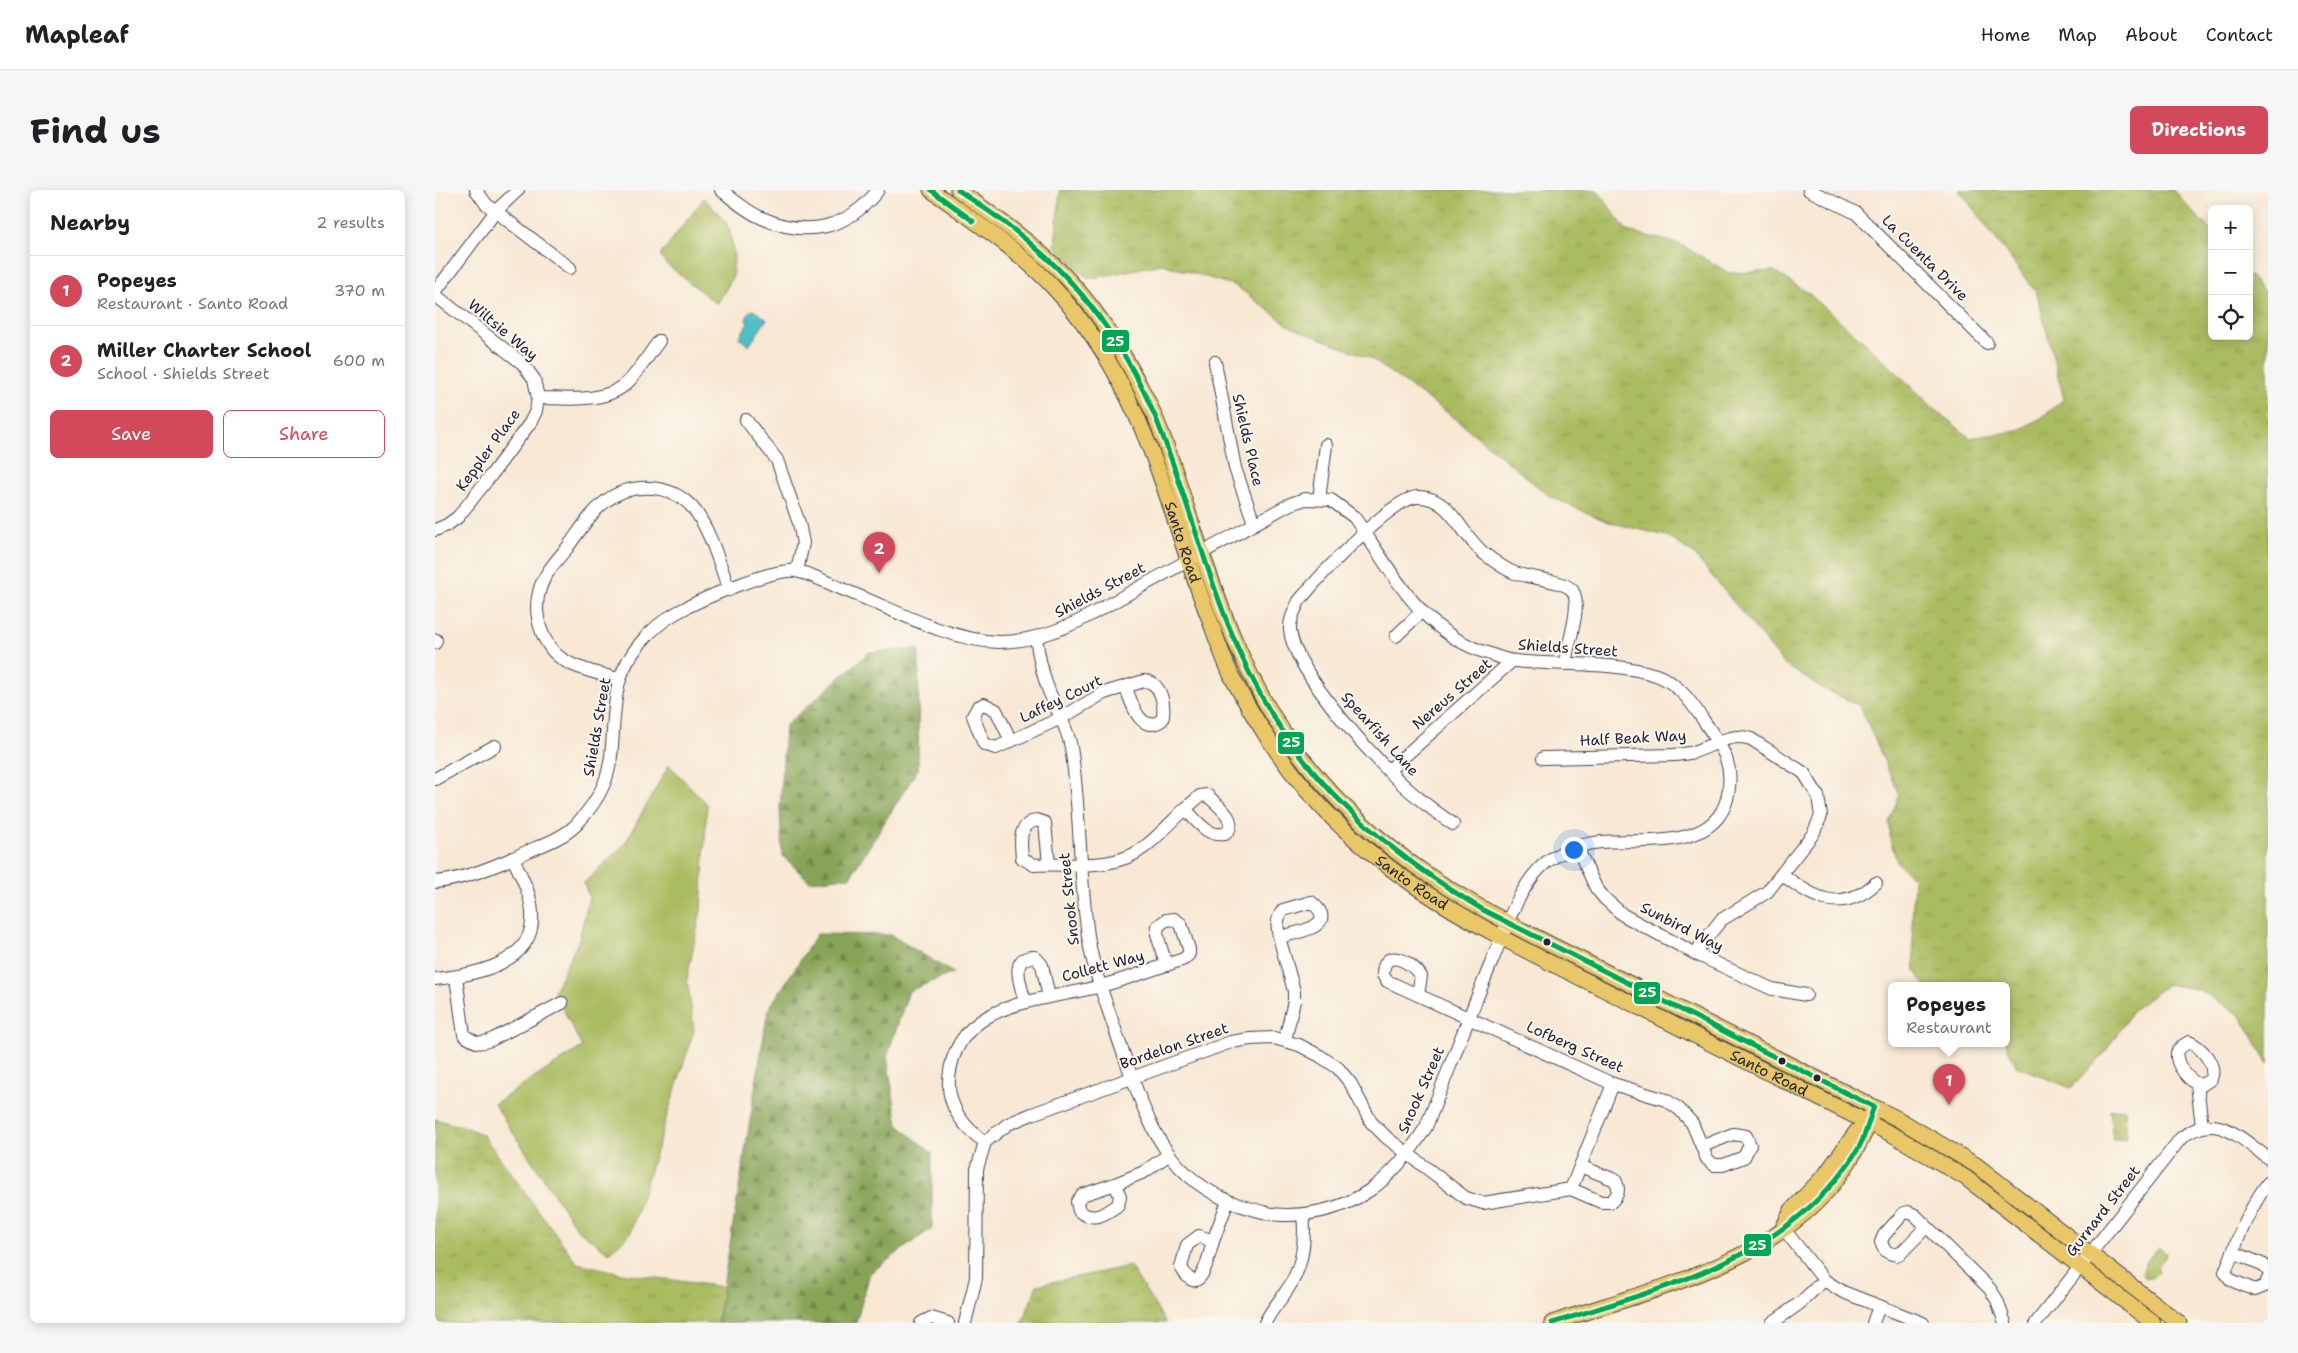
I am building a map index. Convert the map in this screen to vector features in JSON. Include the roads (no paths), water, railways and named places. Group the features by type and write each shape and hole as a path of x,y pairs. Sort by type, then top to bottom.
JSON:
{"main road":[{"name":"Santo Road","path":"931,190 1033,267 1053,286 1083,324 1129,398 1153,458 1187,561 1231,675 1278,753 1335,821 1392,872 1463,918 1928,1154 1966,1178 2153,1323"},
{"name":"Santo Road","path":"958,190 1044,256 1065,275 1100,320 1142,388 1169,456 1201,553 1245,669 1291,744 1348,810 1401,858 1470,904 1874,1107 1953,1150 1976,1165 2179,1323"},
{"path":"1552,1323 1714,1268 1751,1250 1783,1228 1792,1210 1826,1174 1858,1129 1867,1122 1874,1107"}],"street":[{"path":"476,190 486,204 570,268"},
{"path":"435,293 496,211 518,190"},
{"path":"721,190 761,218 789,227 808,229 833,225 850,218 866,206 878,190"},
{"name":"La Cuenta Drive","path":"1809,190 1856,213 1987,342"},
{"name":"Wiltsie Way","path":"435,293 522,363 533,379 538,398"},
{"path":"538,398 595,397 610,394 628,382 659,341"},
{"name":"Shields Place","path":"1215,362 1235,468 1254,523"},
{"name":"Keppler Place","path":"435,530 458,517 492,474 530,423 536,411 538,398"},
{"path":"746,420 777,460 799,523 803,544 797,572"},
{"path":"1319,499 1326,445"},
{"path":"620,680 571,664 550,648 539,628 537,613 539,592 547,574 605,502 621,492 643,487 657,488 675,494 691,506 701,519 729,590"},
{"name":"Spearfish Lane","path":"1453,824 1414,795 1335,711 1303,663 1293,642 1290,629 1293,614 1299,601 1364,531 1409,499 1416,497 1433,499 1446,507 1475,547 1497,564 1512,572 1564,585 1572,590 1577,604 1565,664"},
{"name":"Shields Street","path":"435,882 459,877 513,858 551,841 575,826 597,798 605,783 611,763 616,702 620,680 637,649 659,624 677,612 763,575 797,572 929,626 961,635 999,642 1036,637 1058,631 1079,621 1254,523 1290,504 1305,499 1331,500 1345,509 1364,531 1408,597 1421,612 1444,632 1474,650 1512,661 1636,669 1663,677 1685,695 1718,742"},
{"path":"1396,636 1421,612"},
{"name":"Snook Street","path":"1036,637 1046,682 1069,736 1089,942 1100,986 1147,1115 1168,1155 1195,1180 1228,1201 1250,1209 1284,1215 1303,1215 1335,1208 1365,1194 1391,1174 1409,1155 1426,1127 1502,938 1532,879 1542,866 1559,854 1577,847 1601,842 1650,843 1692,834 1707,826 1725,806 1731,782 1729,768 1718,742"},
{"name":"Nereus Street","path":"1389,770 1512,661"},
{"name":"Laffey Court","path":"1011,741 1061,718 1094,698 1126,688"},
{"name":"Half Beak Way","path":"1543,758 1673,756 1694,752 1718,742 1742,736 1751,739 1804,773 1818,796 1821,816 1813,834 1767,892 1721,920 1696,954"},
{"path":"435,779 495,746"},
{"path":"1049,864 1111,862 1131,856 1185,809"},
{"name":"Sunbird Way","path":"1577,847 1596,888 1616,910 1696,954 1772,989 1806,995"},
{"path":"435,979 456,977 504,963 524,945 532,922 532,912 529,896 513,858"},
{"path":"1782,874 1811,895 1832,901 1856,898 1876,883"},
{"path":"1279,937 1294,991 1294,1001 1285,1040"},
{"name":"Collett Way","path":"1025,1002 1017,966 1027,956 1035,957 1042,965 1049,997"},
{"name":"Collett Way","path":"985,1142 967,1128 955,1109 949,1089 950,1063 959,1043 970,1030 1001,1010 1025,1002 1100,986 1166,965"},
{"path":"456,977 464,1035 474,1042 481,1044 562,1003"},
{"name":"Lofberg Street","path":"1418,995 1613,1084 1666,1100 1691,1123 1703,1146"},
{"name":"Bordelon Street","path":"985,1142 1008,1124 1231,1042 1274,1038 1285,1040 1320,1056 1338,1068 1351,1084 1371,1122 1387,1138 1466,1198 1483,1203 1571,1189"},
{"path":"1580,1166 1615,1180 1619,1188 1617,1196 1611,1202 1601,1202 1571,1189 1580,1166 1613,1084"},
{"path":"2197,1084 2202,1126 2212,1124 2226,1128 2268,1158"},
{"name":"Gurnard Street","path":"2036,1323 2181,1138 2191,1130 2202,1126"},
{"path":"965,1323 976,1278 977,1169 985,1142"},
{"path":"1115,1184 1144,1172 1168,1155"},
{"path":"2268,1183 2242,1226 2225,1272 2231,1280 2255,1290 2265,1286 2268,1279"},
{"path":"1213,1241 1228,1201"},
{"path":"1265,1323 1289,1288 1300,1264 1305,1241 1303,1215"},
{"path":"1927,1227 1990,1289 1997,1300 2005,1323"},
{"path":"1783,1228 1825,1280 1843,1292 1923,1323"},
{"path":"2233,1252 2264,1265 2268,1271"},
{"path":"1772,1323 1800,1303 1825,1280"},
{"path":"1873,1323 1879,1306"},
{"path":"921,1323 931,1318 948,1323"}],"water":[{"path":"753,310 767,319 749,346 739,338 748,323 746,320 749,312"}],"place":[{"name":"Miller Charter School","path":"879,573"},
{"name":"Popeyes","path":"1949,1105"}]}
